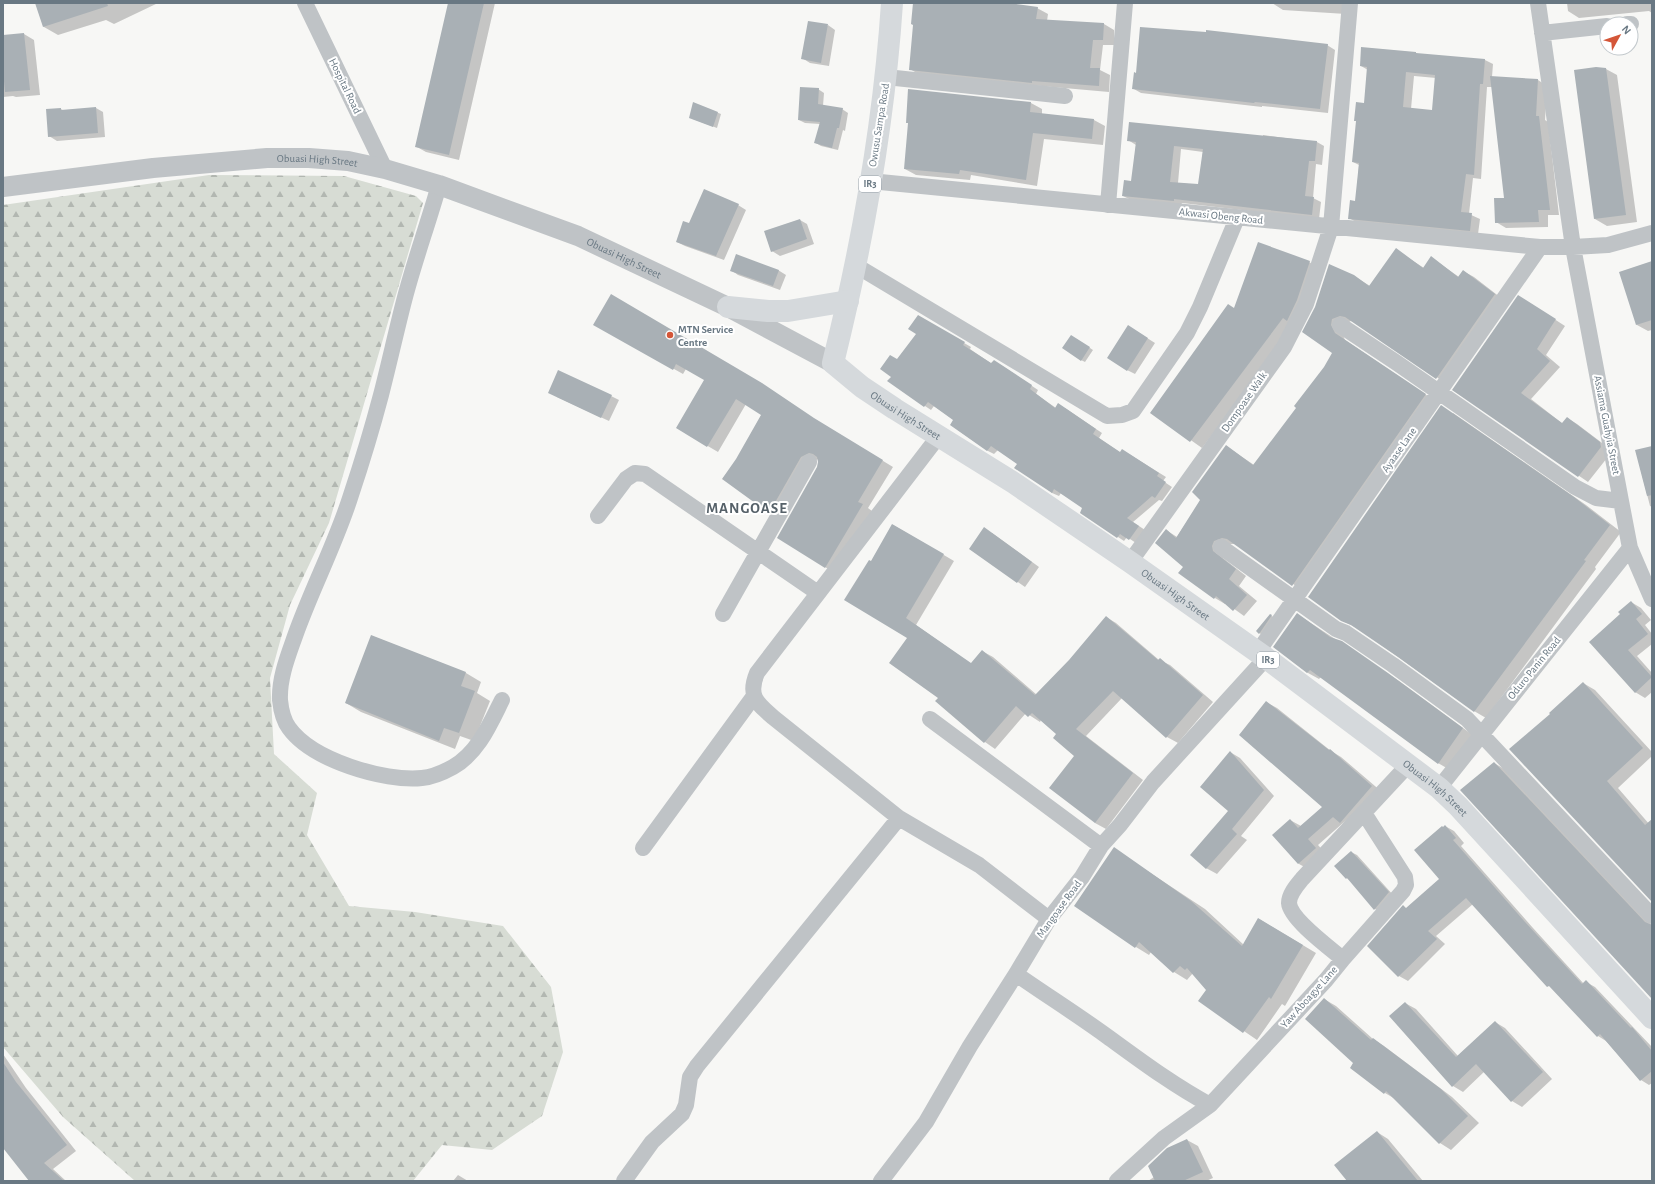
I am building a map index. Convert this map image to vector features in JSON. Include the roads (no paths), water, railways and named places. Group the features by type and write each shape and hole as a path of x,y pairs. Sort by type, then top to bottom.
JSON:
{"main road":[{"name":"Owusu Sampa Road","path":"833,364 848,301 870,182 886,77 892,3"},
{"path":"728,307 768,311 788,311 848,301"},
{"name":"Obuasi High Street","path":"833,364 862,387 938,437 1014,483 1130,562 1262,655 1409,764 1439,788 1458,806 1652,1018"}],"street":[{"name":"Hospital Road","path":"305,3 385,169"},
{"path":"1108,205 1125,3"},
{"name":"Dompoase Walk","path":"1130,562 1284,346 1306,304 1330,227 1350,3"},
{"name":"Assiama Guahyia Street","path":"1538,3 1573,248 1621,501 1630,548 1652,599"},
{"path":"1542,33 1599,27"},
{"path":"886,77 1065,96"},
{"name":"Obuasi High Street","path":"3,186 153,168 267,158 309,158 348,161 385,169 439,185 578,236 728,307 833,364"},
{"name":"Akwasi Obeng Road","path":"870,182 1540,248 1573,248 1608,245 1652,233"},
{"path":"439,185 404,300 381,396 351,497 337,536 306,605 286,662 281,680 280,698 282,714 290,729 313,750 345,766 394,777 423,778 438,774 456,765 471,753 482,739 502,700"},
{"path":"855,265 1107,416 1122,415 1134,411 1188,333 1237,218"},
{"name":"Ayaase Lane","path":"1262,655 1295,599 1540,248"},
{"path":"1340,325 1440,392 1575,487 1596,498 1621,501"},
{"path":"938,437 757,673 752,689 759,704 774,718 899,818 979,865 1049,919"},
{"path":"722,614 809,462"},
{"path":"598,516 626,479 635,472 645,474 818,593"},
{"path":"1221,547 1336,629 1346,633 1393,665 1467,719 1482,733 1652,916"},
{"name":"Oduro Panin Road","path":"1439,788 1630,548"},
{"name":"Mangoase Road","path":"881,1181 926,1122 970,1046 1049,919 1082,877 1101,846 1120,825 1153,782 1262,655"},
{"path":"643,848 754,696"},
{"path":"930,719 1101,846"},
{"name":"Yaw Aboagye Lane","path":"1117,1181 1164,1138 1210,1105 1326,980 1343,959 1306,927 1291,909 1289,904 1290,900 1296,886 1409,764"},
{"path":"1343,959 1403,891 1406,885 1405,877 1364,813"},
{"path":"624,1181 652,1142 682,1114 686,1105 690,1077 697,1066 899,818"},
{"path":"1016,974 1107,1036 1154,1071 1210,1105"}],"place":[{"name":"MTN Service Centre","path":"670,335"}],"district":[{"name":"MANGOASE","path":"747,508"}]}
